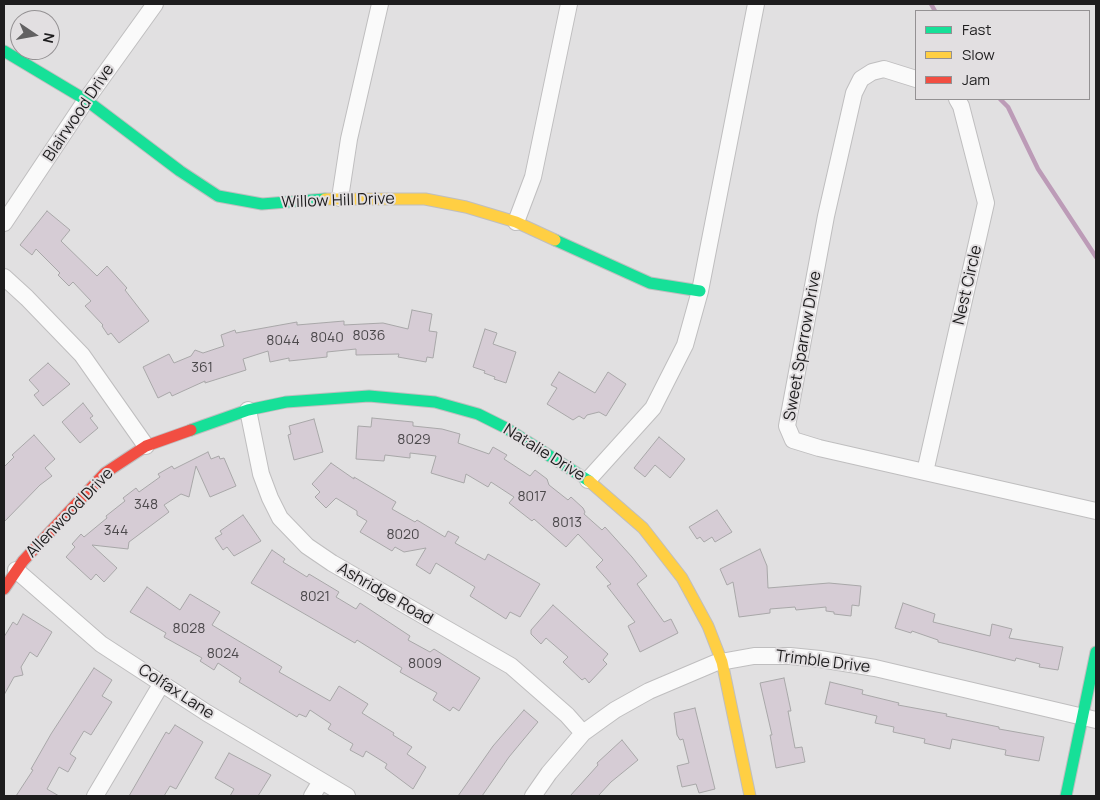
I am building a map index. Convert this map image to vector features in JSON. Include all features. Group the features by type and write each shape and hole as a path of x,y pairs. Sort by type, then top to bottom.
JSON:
{"street":[{"name":"Blairwood Drive","path":"4,223 86,100 155,4"},
{"path":"340,198 348,146 380,4"},
{"path":"516,222 533,177 569,4"},
{"path":"588,480 653,408 685,345 700,291 756,4"},
{"name":"Willow Hill Drive","path":"4,51 86,100 180,171 218,196 262,204 340,198 425,199 466,207 516,222 650,283 700,291"},
{"name":"Sweet Sparrow Drive","path":"915,79 884,69 872,72 862,79 854,93 826,216 787,426 793,440 1096,511"},
{"name":"Nest Circle","path":"925,472 986,203 961,106 958,100"},
{"path":"4,277 82,355 146,446"},
{"name":"Natalie Drive","path":"146,446 248,410 286,402 369,396 435,402 478,414 506,428 588,480 621,507 643,528 682,578 708,626 722,662 750,796"},
{"name":"Ashridge Road","path":"248,410 261,474 270,498 280,518 307,546 332,563 512,666 567,715 583,733"},
{"name":"Allenwood Drive","path":"4,589 16,570 105,472 146,446"},
{"name":"Colfax Lane","path":"16,570 101,644 347,796"},
{"path":"1066,796 1089,719 1096,652"},
{"name":"Trimble Drive","path":"533,796 549,773 583,733 616,710 649,691 722,662 754,656 790,656 875,668 1089,719"},
{"path":"95,796 162,683"},
{"path":"312,796 322,781"}],"building":[{"path":"47,211 70,230 61,241 97,276 107,266 127,288 125,290 149,321 119,343 111,333 108,335 103,325 85,306 91,301 73,282 69,286 58,275 60,273 36,249 32,255 20,245"},
{"path":"412,310 432,314 429,331 437,332 433,358 427,357 426,362 398,357 399,354 356,355 356,349 327,352 327,357 289,361 289,358 270,362 268,351 243,359 246,370 205,383 205,381 172,396 170,392 158,398 143,367 169,354 174,363 191,356 195,350 203,353 224,346 221,335 235,330 236,333 297,322 297,325 344,321 344,325 383,323 408,329"},
{"path":"485,329 497,333 493,344 516,352 506,383 494,379 495,377 484,373 485,371 473,367"},
{"path":"48,363 70,384 43,406 34,395 39,391 29,380"},
{"path":"559,372 595,393 608,372 626,384 606,416 599,412 587,415 584,419 579,416 573,420 547,404 557,388 551,385"},
{"path":"83,403 93,416 90,418 98,428 80,443 62,422"},
{"path":"372,418 413,422 413,426 442,429 460,434 458,443 489,454 493,447 507,455 504,459 530,476 535,470 547,479 549,485 568,500 571,497 583,508 584,514 602,530 605,527 632,557 647,576 637,584 664,622 671,619 678,633 640,652 628,626 635,622 607,586 611,584 596,567 603,560 578,534 566,547 534,519 532,521 509,503 514,497 491,482 488,487 466,474 464,483 431,473 436,456 410,453 410,458 385,455 384,461 356,459 358,426 371,427"},
{"path":"314,419 323,452 294,460 288,435 291,434 289,426"},
{"path":"34,435 55,459 45,468 52,476 40,485 4,522 4,467 14,457 12,455"},
{"path":"659,437 685,459 670,478 655,465 645,477 634,468"},
{"path":"208,452 211,459 219,456 220,459 224,458 236,486 210,497 196,466 189,497 181,494 164,505 169,512 129,542 128,549 92,545 117,568 104,582 96,574 91,580 66,557 75,547 72,544 81,534 84,537 107,518 106,516 125,501 123,498 136,488 139,492 160,477 158,474 172,466 174,469"},
{"path":"331,463 354,479 354,477 396,502 392,509 415,522 417,520 445,537 448,531 459,537 455,543 485,560 488,554 540,584 520,617 510,612 506,619 470,596 475,587 436,563 430,574 416,565 426,548 404,552 395,547 392,551 360,532 367,521 357,515 357,511 336,498 326,508 315,497 320,492 312,484"},
{"path":"717,510 732,532 715,542 712,537 704,542 700,537 697,539 689,527"},
{"path":"243,515 261,541 234,556 227,547 223,550 215,538 222,534 220,531"},
{"path":"760,549 767,566 768,588 829,583 861,586 859,606 852,605 851,616 834,614 834,612 826,611 826,607 796,610 795,607 770,609 770,613 739,617 733,582 727,585 720,569"},
{"path":"272,550 285,559 283,562 307,577 309,574 339,592 336,597 356,609 360,603 410,636 408,640 430,652 434,649 480,678 459,711 453,707 450,711 433,700 437,693 400,672 402,668 357,640 355,643 251,583"},
{"path":"147,587 180,610 190,594 220,612 212,625 282,667 279,672 330,701 339,686 368,704 362,713 412,747 407,754 426,767 413,789 385,768 387,764 366,751 363,757 350,750 353,744 328,729 331,724 310,710 306,717 299,714 297,717 239,682 241,678 218,663 214,670 200,661 202,658 164,637 166,633 130,612"},
{"path":"903,603 935,614 933,622 990,636 992,624 1012,629 1009,638 1063,647 1058,670 1039,667 1040,664 1016,658 1015,661 938,642 938,640 912,631 911,633 895,628"},
{"path":"553,605 608,654 603,660 607,664 589,683 585,678 582,680 563,662 568,657 546,638 541,644 531,634 531,630"},
{"path":"23,614 52,632 37,657 30,652 21,667 23,675 14,677 4,695 4,637 13,622 17,625"},
{"path":"94,668 112,680 102,696 112,702 91,735 84,731 70,754 76,758 68,772 59,767 47,789 59,796 16,796 33,770 31,769 51,734"},
{"path":"784,678 791,711 788,711 795,748 802,747 805,762 776,768 770,735 772,735 760,683"},
{"path":"830,682 863,690 862,694 899,703 898,705 947,714 946,716 999,727 999,729 1044,737 1039,761 1005,755 1006,750 952,739 950,749 924,743 925,739 893,732 894,727 875,723 877,716 825,704"},
{"path":"695,708 715,789 699,793 696,784 682,787 677,766 689,763 683,739 680,740 677,735 674,713"},
{"path":"524,710 538,722 509,757 482,796 458,796 493,746"},
{"path":"175,725 203,742 176,789 170,786 164,796 129,796 166,732 169,734"},
{"path":"622,740 638,760 611,782 598,796 570,796 598,765 597,763"},
{"path":"229,753 271,775 258,796 230,796 234,789 215,778"}],"waterway":[{"path":"931,4 934,10"},
{"path":"1001,100 1008,107 1038,169 1096,257"}],"traffic: fast":[{"path":"4,51 86,100 180,171 218,196 262,204 325,199"},
{"path":"555,240 650,283 700,291"},
{"path":"191,430 248,410 286,402 369,396 435,402 478,414 506,428 589,481"},
{"path":"1066,796 1096,652"}],"traffic: slow":[{"path":"325,199 425,199 466,207 516,222 555,240"},
{"path":"589,481 643,528 682,578 708,626 722,662 750,796"}],"traffic: jam":[{"path":"4,589 23,561 105,473 146,446 191,430"}]}
